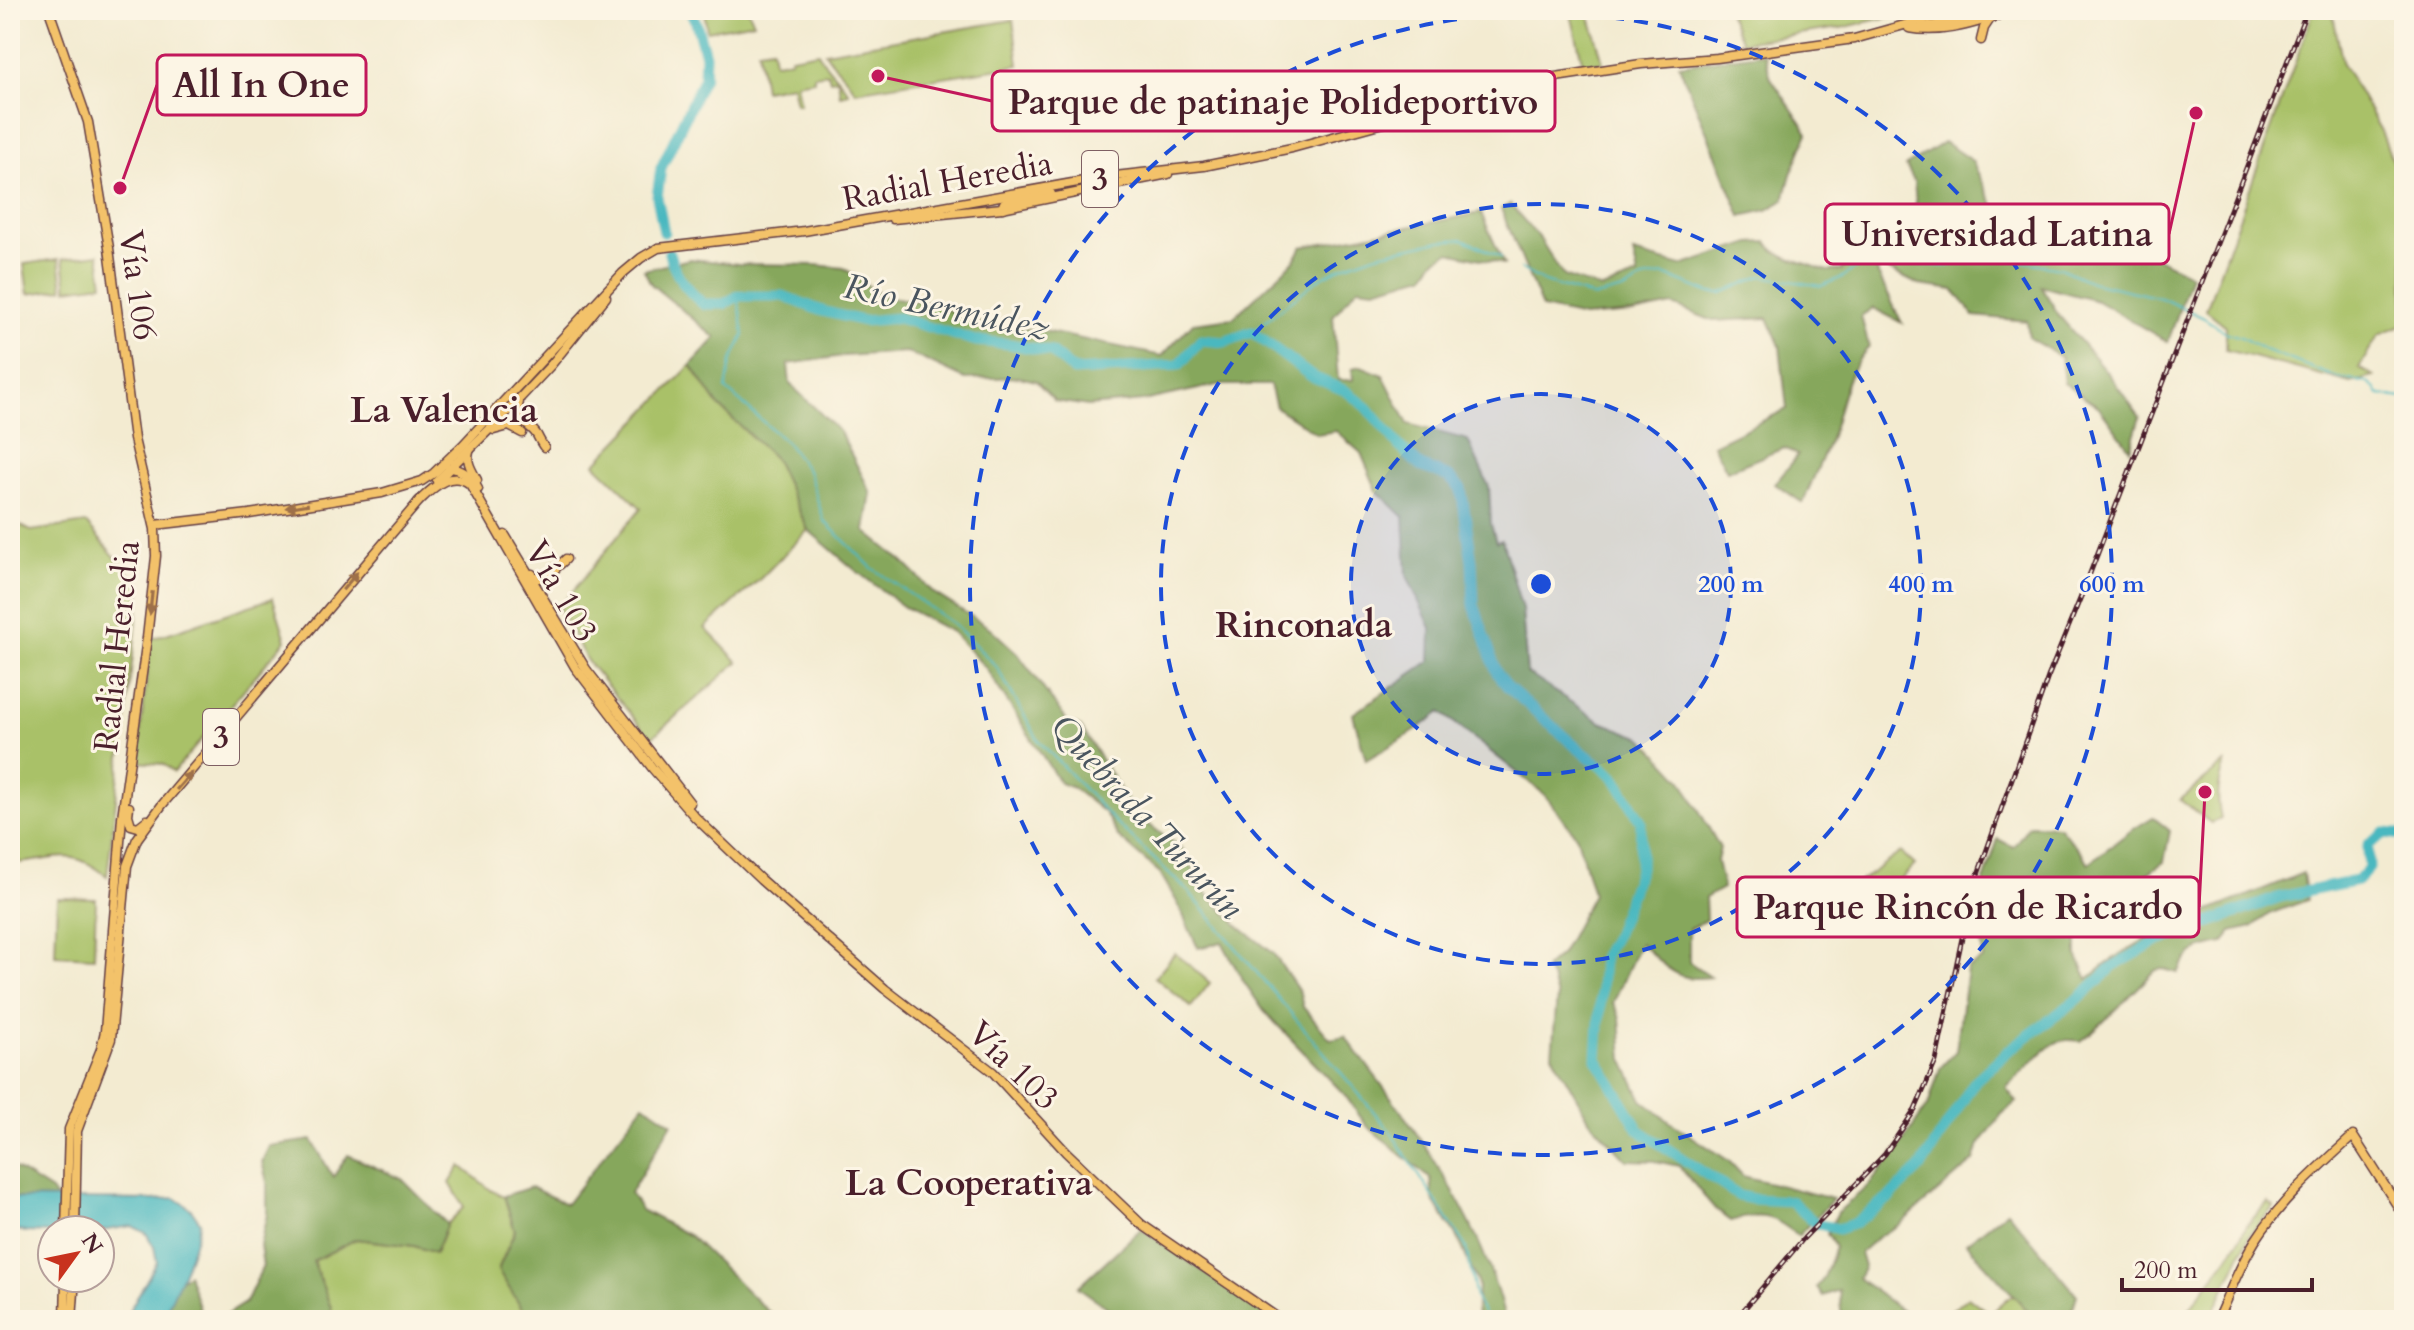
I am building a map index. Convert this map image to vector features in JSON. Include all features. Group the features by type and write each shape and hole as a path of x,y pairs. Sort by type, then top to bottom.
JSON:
{"main road":[{"name":"Vía 106","path":"49,10 88,122 109,248 134,439 155,525"},
{"name":"Radial Heredia","path":"67,1214 73,1117 104,1039 122,817 156,556 155,525 249,514 409,487 434,473 623,273 658,248 804,231 1106,177 1204,166 1292,148 1548,78 1854,39 1904,28 1958,10"},
{"path":"1904,28 1935,32 1962,26 1976,16 2015,10"},
{"path":"1962,26 1981,40 1993,14"},
{"name":"Radial Heredia","path":"1904,28 1931,26 1976,16"},
{"path":"877,219 1002,208 1204,166"},
{"path":"1002,208 1009,201 1056,193 1106,177"},
{"path":"892,215 990,204 1002,208"},
{"name":"Radial Heredia","path":"74,1214 72,1150 80,1118 111,1039 127,866 137,839 162,805 391,533 577,335 623,273"},
{"path":"504,415 506,407 560,348 591,306"},
{"path":"522,395 517,408 519,417 535,432 544,447"},
{"path":"480,439 504,426 522,433"},
{"path":"471,447 468,463 481,486 484,499"},
{"path":"434,473 450,467 463,471 484,499"},
{"name":"Vía 103","path":"418,502 446,480 457,478 466,481 475,491 565,651 592,691 677,796 761,880 885,989 993,1072 1066,1152 1141,1224 1281,1320"},
{"path":"391,533 411,503 409,487"},
{"name":"Vía 103","path":"484,499 586,669 718,838"},
{"path":"504,532 535,578 545,578 566,559"},
{"path":"526,584 540,595 542,610 552,620 583,673 611,711 620,714 619,721 677,796"},
{"path":"146,643 145,678 128,821 138,827 162,805"},
{"path":"2217,1320 2254,1243 2267,1224 2353,1136 2404,1216"},
{"path":"65,1320 66,1294"},
{"path":"72,1320 74,1294"}],"green space":[{"path":"704,10 748,10 754,22 707,31"},
{"path":"1570,10 1588,10 1603,62 1583,64"},
{"path":"1727,10 1918,10 1841,28 1742,42"},
{"path":"2314,10 2332,10 2343,65 2381,131 2404,192 2404,325 2379,335 2359,368 2374,377 2351,383 2226,350 2226,326 2206,310"},
{"path":"1013,20 1019,65 855,91 825,52"},
{"path":"772,48 774,62 818,52 838,79 830,80 828,73 814,75 814,80 796,83 800,104 796,104 792,85 764,90 758,50"},
{"path":"1764,53 1771,78 1808,133 1784,200 1767,210 1741,216 1679,65"},
{"path":"838,79 849,93 840,95"},
{"path":"1944,142 1972,161 1998,214 2004,248 2042,227 2096,255 2138,248 2191,275 2168,342 2097,301 2041,286 2060,317 2140,417 2130,449 2099,407 2064,383 2061,357 2029,338 2027,321 1974,316 1954,290 1919,285 1881,266 1876,270 1902,323 1873,308 1861,316 1869,347 1849,377 1829,442 1803,503 1775,484 1798,455 1784,448 1727,471 1713,445 1787,409 1780,346 1768,318 1713,321 1673,305 1633,313 1583,317 1542,308 1501,209 1510,204 1540,239 1563,276 1602,289 1638,276 1633,253 1681,266 1751,243 1767,242 1775,251 1789,258 1828,271 1841,270 1852,261 1868,237 1902,221 1916,204 1914,181 1906,166"},
{"path":"1481,213 1504,264 1449,252 1435,260 1425,275 1375,289 1358,287 1333,316 1338,380 1353,380 1352,368 1361,366 1383,375 1408,424 1468,440 1489,487 1491,524 1496,542 1502,540 1522,609 1527,673 1601,722 1643,738 1682,780 1720,848 1717,861 1723,888 1705,898 1706,920 1689,929 1689,962 1711,977 1678,975 1640,943 1613,1003 1620,1017 1623,1059 1642,1100 1729,1161 1743,1176 1833,1199 1798,1236 1767,1218 1731,1221 1715,1209 1679,1166 1627,1160 1590,1121 1552,1054 1557,997 1545,968 1561,954 1593,894 1577,837 1544,794 1441,712 1366,760 1353,714 1430,661 1431,628 1407,576 1404,517 1377,491 1361,453 1336,431 1317,434 1276,407 1270,385 1217,385 1143,401 1088,406 1055,401 1036,381 1019,377 965,379 907,352 843,356 788,364 790,384 840,432 871,493 865,531 902,561 934,593 990,628 1018,654 1068,722 1081,727 1136,815 1182,849 1208,895 1241,928 1273,953 1300,993 1303,1007 1330,1039 1345,1036 1370,1069 1418,1135 1461,1206 1494,1281 1505,1320 1476,1320 1478,1285 1460,1242 1433,1200 1431,1179 1367,1126 1344,1094 1264,1011 1222,942 1198,948 1160,873 1118,837 1105,813 1073,788 1060,783 985,667 952,632 904,607 808,530 775,459 718,405 691,365 716,338 651,284 644,270 690,259 844,268 882,296 930,303 988,326 1039,330 1162,356 1193,323 1233,318 1294,261 1302,247"},
{"path":"99,254 103,284 67,289 63,259"},
{"path":"59,259 63,289 28,294 24,264"},
{"path":"691,365 718,405 775,459 808,530 705,628 738,662 649,740 587,661 559,608 641,508 595,464"},
{"path":"10,520 31,531 86,523 141,587 107,876 93,866 70,857 10,863"},
{"path":"273,598 286,640 174,772 163,764 137,762 151,639"},
{"path":"2226,762 2219,790 2221,818 2211,823 2180,800"},
{"path":"2153,817 2170,831 2164,862 2112,898 2077,935 2077,955 2088,979 2114,958 2158,932 2303,873 2307,900 2269,914 2252,927 2232,932 2223,943 2196,951 2178,973 2156,970 2081,1041 2058,1042 2036,1058 2006,1088 2017,1102 2002,1114 1979,1145 1974,1161 1899,1225 1878,1237 1860,1253 1864,1267 1858,1278 1914,1320 1842,1320 1839,1290 1823,1296 1817,1287 1824,1278 1835,1247 1827,1234 1838,1212 1870,1184 1903,1142 1929,1103 1940,1068 1956,1051 1967,969 1983,959 1978,909 1998,839 2013,847 2029,825 2059,826 2089,863"},
{"path":"1901,852 1915,865 1892,888 1884,883 1866,900 1852,887"},
{"path":"57,898 96,899 94,957 55,955"},
{"path":"1175,953 1210,983 1191,1007 1155,977"},
{"path":"644,1104 672,1123 630,1193 641,1210 690,1236 777,1320 529,1320 498,1270 515,1231 504,1196 531,1187 566,1204"},
{"path":"312,1140 333,1177 348,1155 402,1179 447,1224 435,1253 414,1246 356,1239 313,1261 331,1308 332,1320 218,1320 246,1302 263,1266 260,1245 267,1214 267,1182 262,1162 269,1146"},
{"path":"10,1165 51,1191 58,1201 10,1198"},
{"path":"461,1166 492,1191 504,1196 515,1231 498,1270 529,1320 332,1320 331,1308 313,1261 356,1239 414,1246 435,1253 447,1224 464,1207 450,1183"},
{"path":"2268,1202 2274,1207 2251,1232 2210,1320 2181,1320 2234,1249 2247,1225"},
{"path":"2007,1211 2077,1295 2073,1308 2059,1320 2036,1320 1966,1243"},
{"path":"1141,1229 1272,1318 1125,1320 1078,1287"},
{"path":"188,1274 206,1320 161,1320 179,1281"},
{"path":"2013,1294 2036,1320 1939,1320 1968,1297 1990,1314"}],"water":[{"path":"10,1198 175,1198 191,1209 200,1222 184,1272 161,1320 124,1320 157,1262 154,1247 146,1233 132,1226 116,1229 116,1214 36,1214 36,1232 10,1229"}],"waterway":[{"name":"Río Bermúdez","path":"664,232 657,197 661,168 704,77 705,55 696,22 689,10"},
{"path":"1252,332 1317,280 1343,266 1377,254 1463,239 1501,257"},
{"name":"Río Bermúdez","path":"669,253 682,281 703,304 724,304 738,296 783,296 822,311 863,321 898,318 976,341 1051,352 1074,371 1179,365 1201,340 1224,342 1252,332 1311,376 1346,391 1367,407 1420,466 1449,477 1461,489 1472,561 1474,605 1497,673 1508,687 1576,747 1614,776 1641,821 1640,868 1616,933 1603,956 1597,1059 1639,1130 1739,1196 1791,1201 1815,1223 1838,1229 1853,1224 1889,1198 1921,1167 1975,1081 2009,1050 2078,999 2114,966 2156,942 2280,897 2357,881 2369,868 2368,845 2385,833 2404,835"},
{"path":"1521,269 1544,282 1595,297 1624,290 1643,279 1664,275 1710,293 1722,293 1761,276 1821,286 1843,277 1871,257 1944,266 2008,259 2060,268 2091,282 2161,298 2265,350 2338,378 2368,383 2379,395 2404,398"},
{"name":"Quebrada Tururún","path":"738,296 744,335 731,362 726,389 787,443 809,473 824,521 872,568 955,625 996,666 1039,741 1115,822 1189,892 1390,1131 1466,1247 1476,1299 1487,1320"}],"railway":[{"path":"1735,1320 1804,1238 1885,1154 1915,1110 1936,1061 1976,880 2048,677 2307,10"}],"place":[{"name":"Parque de patinaje Polideportivo","path":"878,76"},
{"name":"Universidad Latina","path":"2196,113"},
{"name":"All In One","path":"120,188"},
{"name":"Parque Rincón de Ricardo","path":"2205,792"}],"district":[{"name":"La Valencia","path":"444,409"},
{"name":"Rinconada","path":"1304,624"},
{"name":"La Cooperativa","path":"969,1182"}]}
